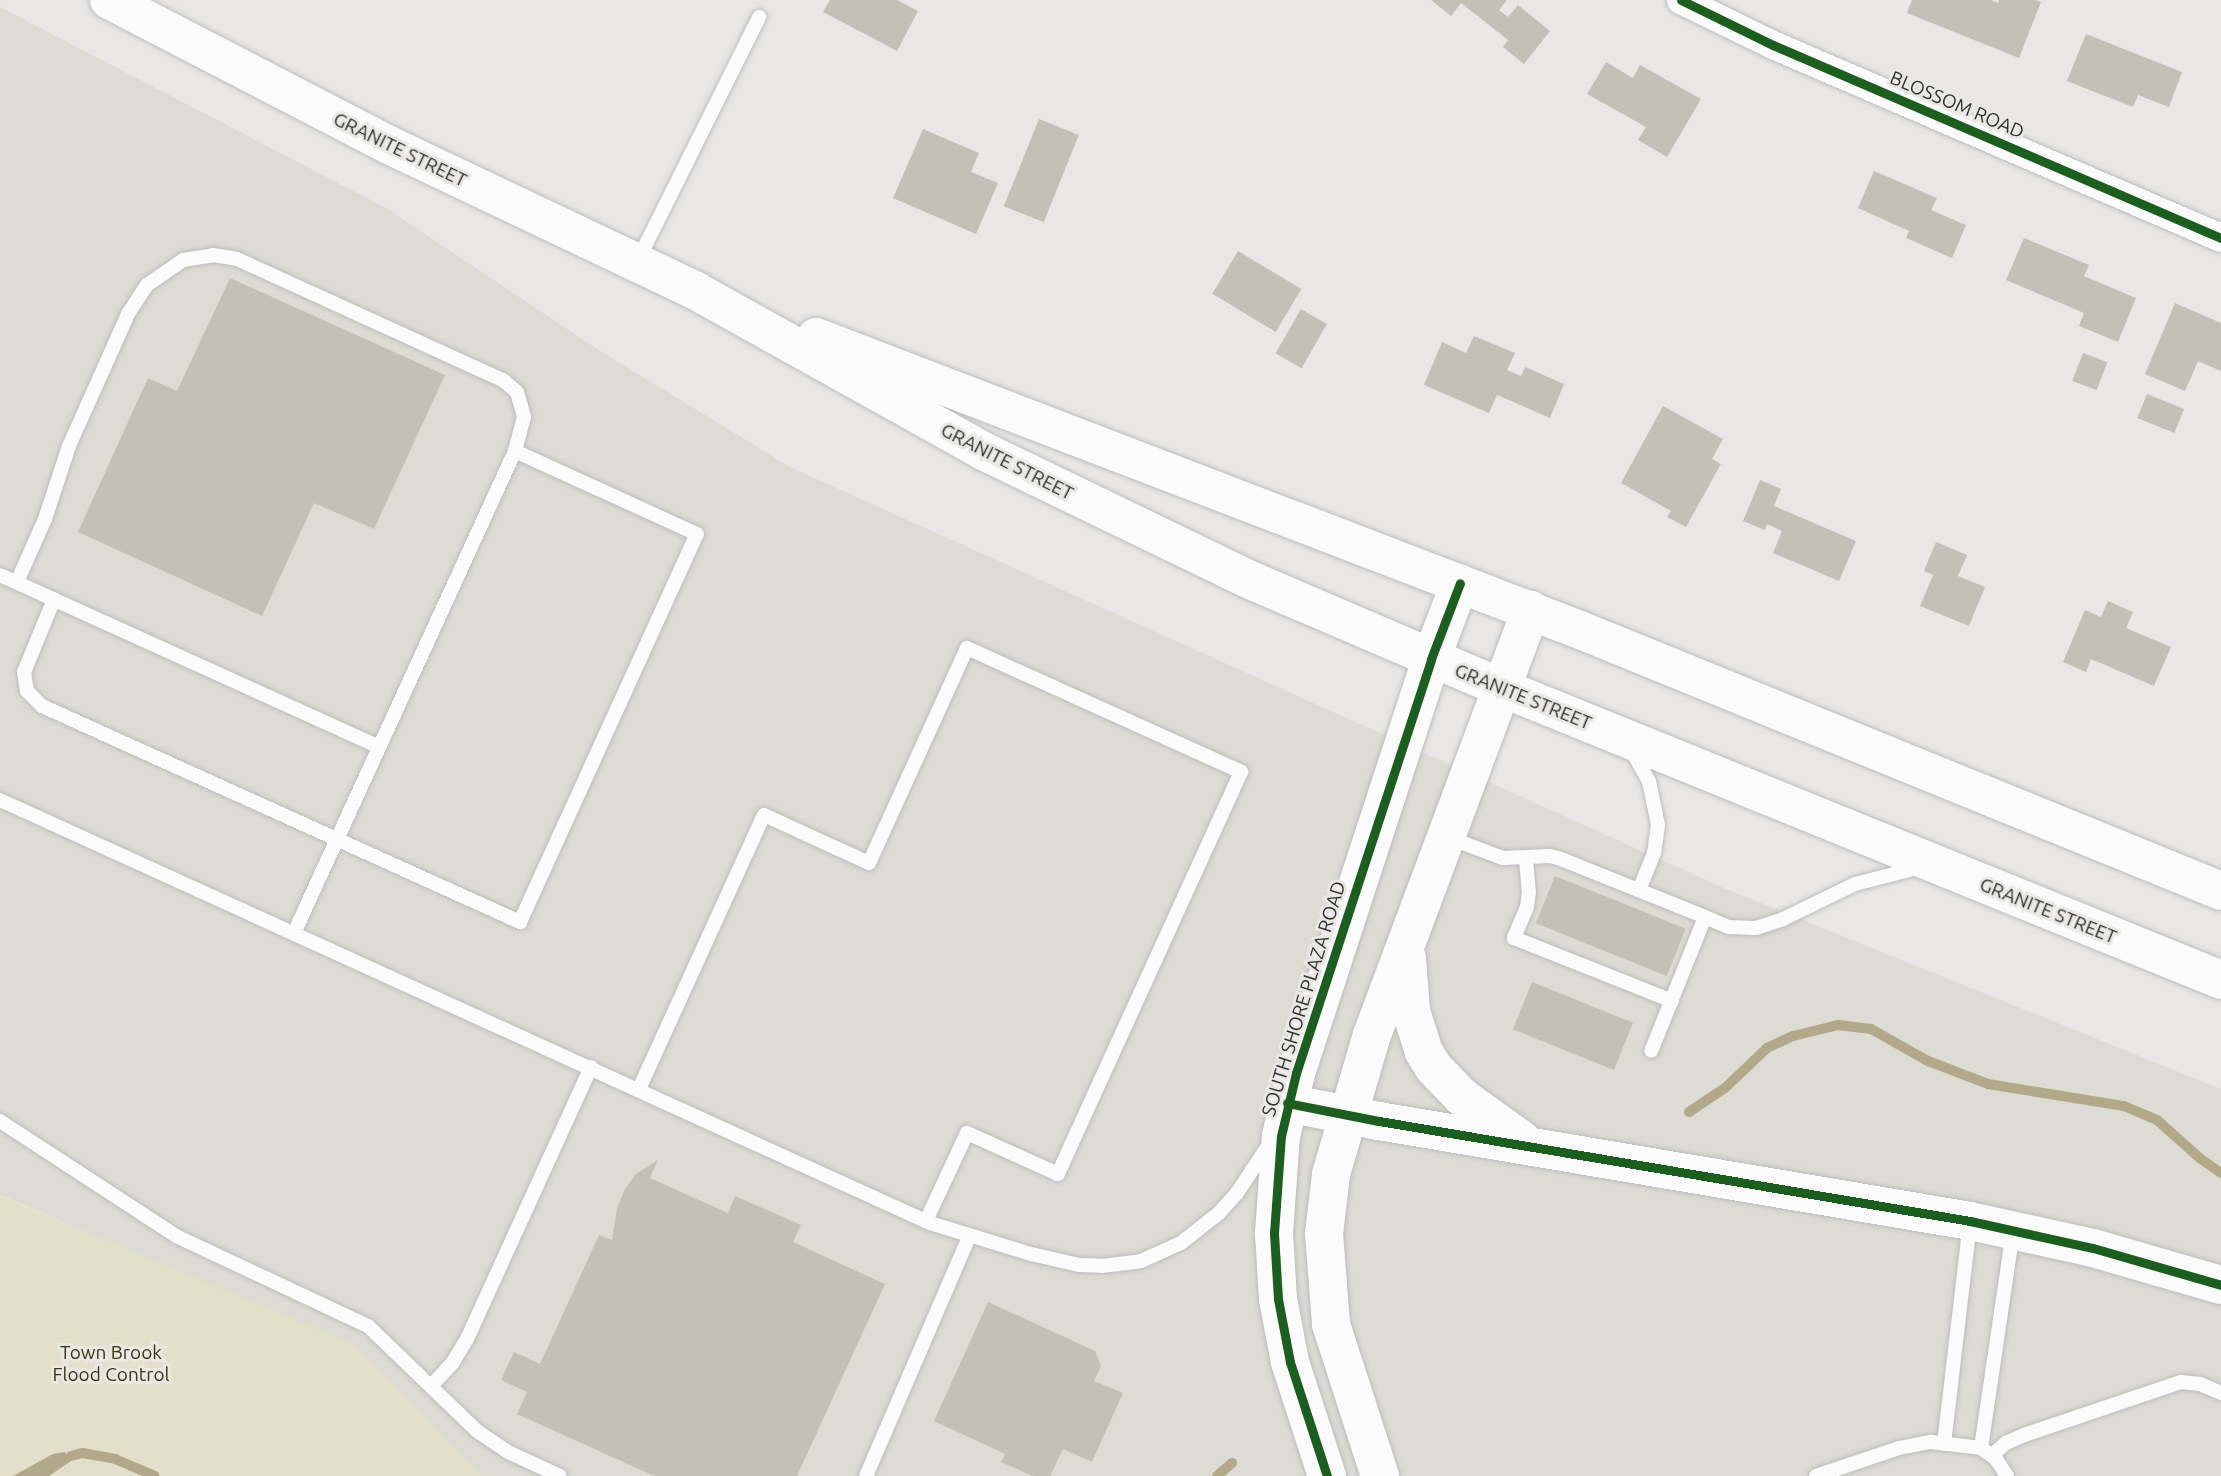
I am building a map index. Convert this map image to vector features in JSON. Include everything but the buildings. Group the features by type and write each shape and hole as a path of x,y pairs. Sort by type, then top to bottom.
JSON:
{"main road":[{"name":"GRANITE STREET","path":"126,4 389,145 696,291 1531,610 2221,891"},
{"name":"GRANITE STREET","path":"696,291 983,451 1227,569 1431,659 2221,980"},
{"name":"SOUTH SHORE PLAZA ROAD","path":"1327,1476 1290,1362 1278,1299 1275,1199 1280,1136 1287,1103 1431,659 1460,583"},
{"path":"1380,1476 1331,1324 1324,1266 1324,1234 1331,1174 1346,1115 1409,934 1531,610"},
{"path":"1409,934 1407,987 1411,1011 1424,1052 1434,1068 1462,1097 1533,1147"},
{"path":"1287,1103 2013,1229 2093,1248 2221,1285"}],"street":[{"name":"BLOSSOM ROAD","path":"1681,0 1773,45 2221,238"}],"lane":[{"path":"636,263 760,17"},
{"path":"17,582 45,519 69,446 128,314 147,285 183,260 213,255 237,259 503,380 517,392 523,410 523,424 515,451 294,933"},
{"path":"54,599 24,672 27,691 36,701 520,922 698,534 515,451"},
{"path":"0,575 379,747"},
{"path":"639,1089 764,815 869,863 967,648 1241,772 1058,1174 967,1133 926,1221"},
{"path":"1621,737 1645,773 1656,809 1657,840 1639,890"},
{"path":"0,800 926,1221 970,1236 1079,1265 1123,1264 1160,1253 1197,1231 1237,1193 1264,1155 1287,1103"},
{"path":"1446,836 1503,858 1550,856 1561,859 1729,927 1756,928 1874,877 1915,868 1938,867"},
{"path":"1526,859 1528,900 1514,938 1671,1001"},
{"path":"1651,1051 1705,917"},
{"path":"431,1386 453,1362 467,1339 591,1067"},
{"path":"0,1121 178,1237 368,1326 487,1439 508,1452 560,1476"},
{"path":"1944,1444 1970,1221"},
{"path":"2007,1476 1987,1451 2013,1229"},
{"path":"866,1476 970,1236"},
{"path":"1816,1476 1909,1445 1944,1444 1987,1451 2024,1435 2181,1382 2200,1384 2221,1393"}],"shaded area":[{"path":"0,7 386,208 597,349 790,467 1726,889 2221,1089 2221,1476 480,1476 356,1347 0,1195"},
{"path":"65,1452 71,1461 49,1476 13,1476 53,1454"}],"green space":[{"name":"Town Brook Flood Control","path":"0,1196 354,1344 482,1476 0,1476"}],"waterway":[{"path":"1689,1112 1725,1088 1767,1048 1793,1036 1838,1025 1871,1029 1928,1061 1988,1084 2124,1106 2157,1120 2221,1173"},
{"path":"71,1456 82,1453 115,1459 155,1476"},
{"path":"1217,1476 1232,1463"}],"cycle path":[{"path":"1681,0 1773,45 2221,238"},
{"path":"1327,1476 1290,1362 1278,1299 1274,1233 1281,1136 1296,1073 1431,659 1460,583"},
{"path":"1287,1103 1970,1221 2093,1248 2221,1285"}]}
